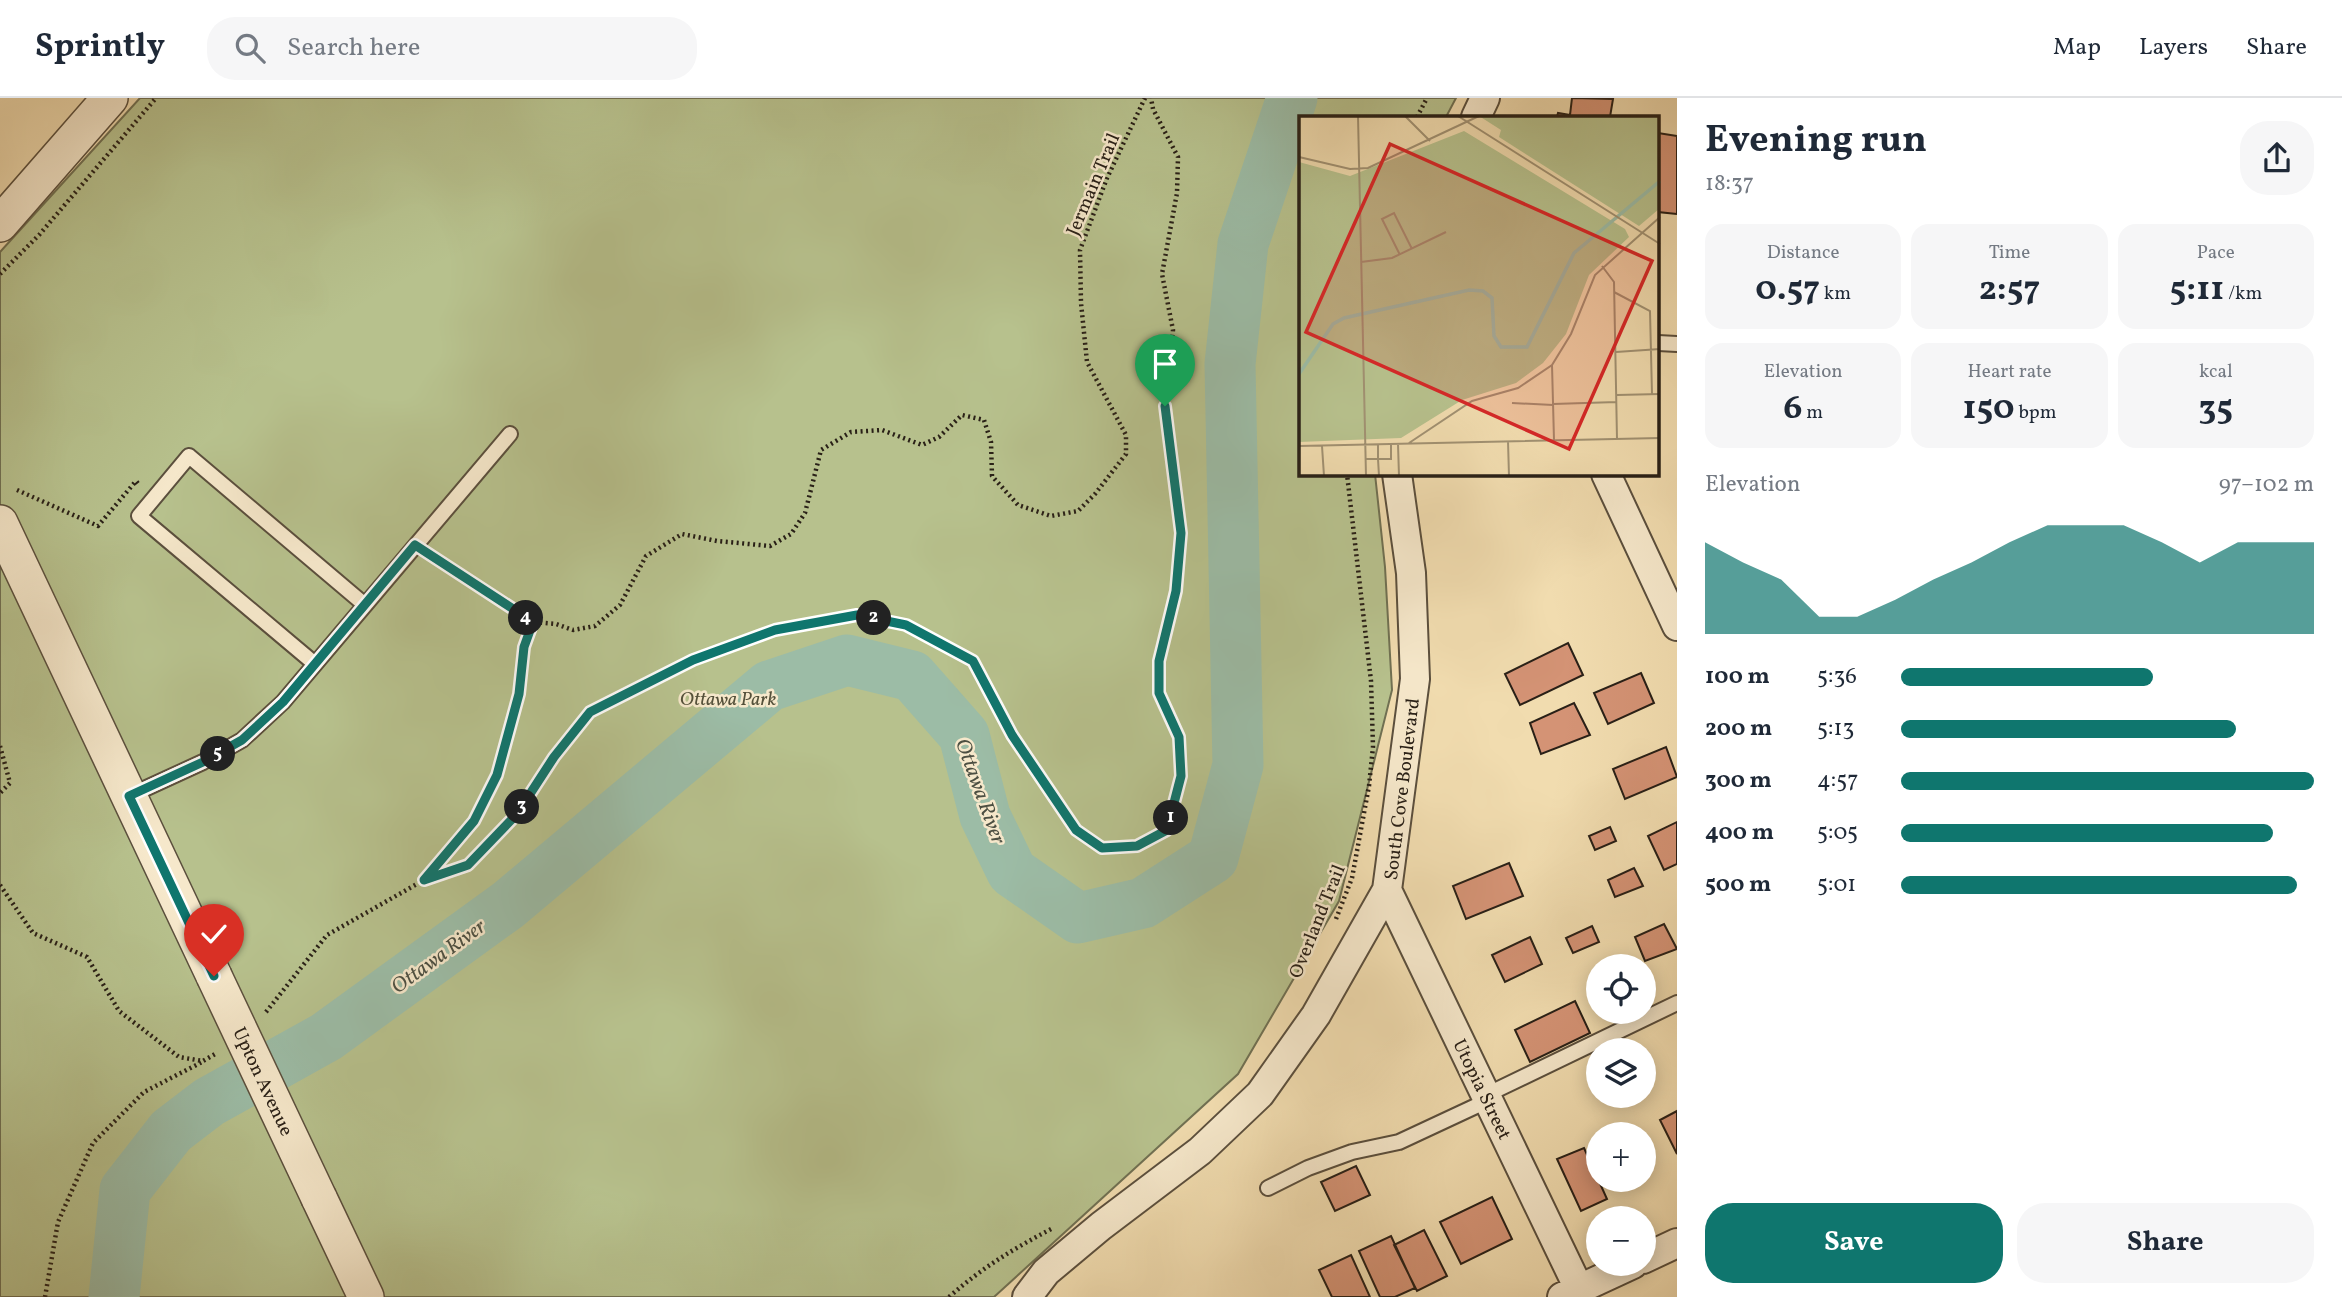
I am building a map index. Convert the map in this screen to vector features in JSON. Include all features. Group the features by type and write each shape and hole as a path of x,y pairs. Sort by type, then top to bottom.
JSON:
{"street":[{"path":"0,224 110,98"},
{"path":"1476,116 1485,98"},
{"name":"South Cove Boulevard","path":"1027,1297 1046,1272 1101,1226 1200,1151 1260,1094 1317,1016 1387,890 1415,679 1411,573 1397,476"},
{"path":"1607,476 1677,626"},
{"name":"Upton Avenue","path":"0,523 366,1297"},
{"name":"Utopia Street","path":"1387,890 1487,1098 1570,1293"},
{"path":"1656,1253 1677,1243"},
{"path":"1570,1293 1607,1276"}],"lane":[{"path":"129,796 203,762 242,740 283,702 510,434"},
{"path":"315,664 139,516 189,456 365,605"},
{"path":"1268,1188 1353,1152 1399,1142 1677,1003"}],"path":[{"path":"0,274 39,235 156,98"},
{"name":"Jermain Trail","path":"415,545 533,622 556,624 573,630 595,626 620,606 646,556 682,534 716,541 770,546 791,534 804,513 821,450 851,432 882,430 922,445 939,437 962,415 984,420 991,442 992,476 1018,505 1051,516 1078,511 1126,454 1126,435 1087,362 1081,303 1080,250 1107,178 1145,98"},
{"path":"259,1021 327,934 424,880 468,865 517,814 554,757 590,712 680,667 775,630 857,615 906,625 973,661 1012,735 1076,830 1102,848 1137,846 1167,830 1181,776 1179,737 1159,693 1159,661 1176,591 1181,533 1165,406 1173,330 1162,274 1177,193 1178,157 1153,109 1151,98"},
{"path":"1418,116 1427,98"},
{"name":"Overland Trail","path":"1335,920 1352,877 1369,786 1373,747 1371,681 1348,476"},
{"path":"17,490 98,526 136,481 154,498"},
{"path":"424,880 474,821 497,775 519,694 524,647 533,622"},
{"path":"0,746 10,783 0,793"},
{"path":"0,885 33,933 87,957 119,1011 179,1057 203,1061"},
{"path":"45,1297 58,1222 93,1143 144,1092 223,1049"},
{"path":"949,1297 973,1276 1008,1252 1057,1225"}],"green space":[{"name":"Ottawa Park","path":"140,98 1456,98 1447,116 1299,116 1299,476 1375,476 1385,567 1392,690 1339,901 1238,1074 994,1297 0,1297 0,252"}],"building":[{"path":"1572,98 1613,99 1610,116 1557,116 1558,113 1570,115"},
{"path":"1660,133 1677,136 1677,214 1660,212"},
{"path":"1568,643 1583,675 1520,705 1505,674"},
{"path":"1641,673 1654,703 1608,724 1594,693"},
{"path":"1574,703 1590,735 1541,754 1530,723"},
{"path":"1666,747 1677,777 1625,799 1613,769"},
{"path":"1677,822 1677,864 1664,870 1648,836"},
{"path":"1610,827 1616,841 1595,850 1589,836"},
{"path":"1509,863 1523,896 1466,919 1453,886"},
{"path":"1634,868 1643,886 1615,897 1608,880"},
{"path":"1664,924 1677,949 1656,957 1656,954 1642,954 1635,937"},
{"path":"1592,926 1599,942 1573,953 1566,938"},
{"path":"1530,937 1542,964 1505,982 1492,955"},
{"path":"1575,1001 1590,1033 1530,1062 1515,1030"},
{"path":"1677,1111 1677,1154 1660,1120"},
{"path":"1584,1148 1586,1192 1604,1192 1607,1199 1586,1206 1581,1211 1557,1159"},
{"path":"1356,1166 1370,1195 1335,1211 1321,1182"},
{"path":"1492,1197 1512,1239 1461,1264 1440,1222"},
{"path":"1424,1230 1447,1276 1417,1291 1394,1245"},
{"path":"1391,1236 1415,1288 1395,1297 1380,1297 1359,1251"},
{"path":"1351,1255 1370,1297 1332,1297 1319,1270"}],"waterway":[{"name":"Ottawa River","path":"114,1297 125,1190 171,1131 209,1102 326,1037 508,905 769,686 847,660 912,676 964,735 985,816 1012,872 1078,918 1143,903 1213,858 1238,765 1230,364 1243,244 1292,98"}],"route":[{"path":"214,976 129,796 203,762 242,740 283,702 415,545 533,622 524,647 519,694 497,775 474,821 424,880 468,865 517,814 554,757 590,712 693,660 775,630 857,615 906,625 973,661 1012,735 1076,830 1102,848 1137,846 1167,830 1181,776 1179,737 1159,693 1159,661 1176,591 1181,533 1165,406"}]}
